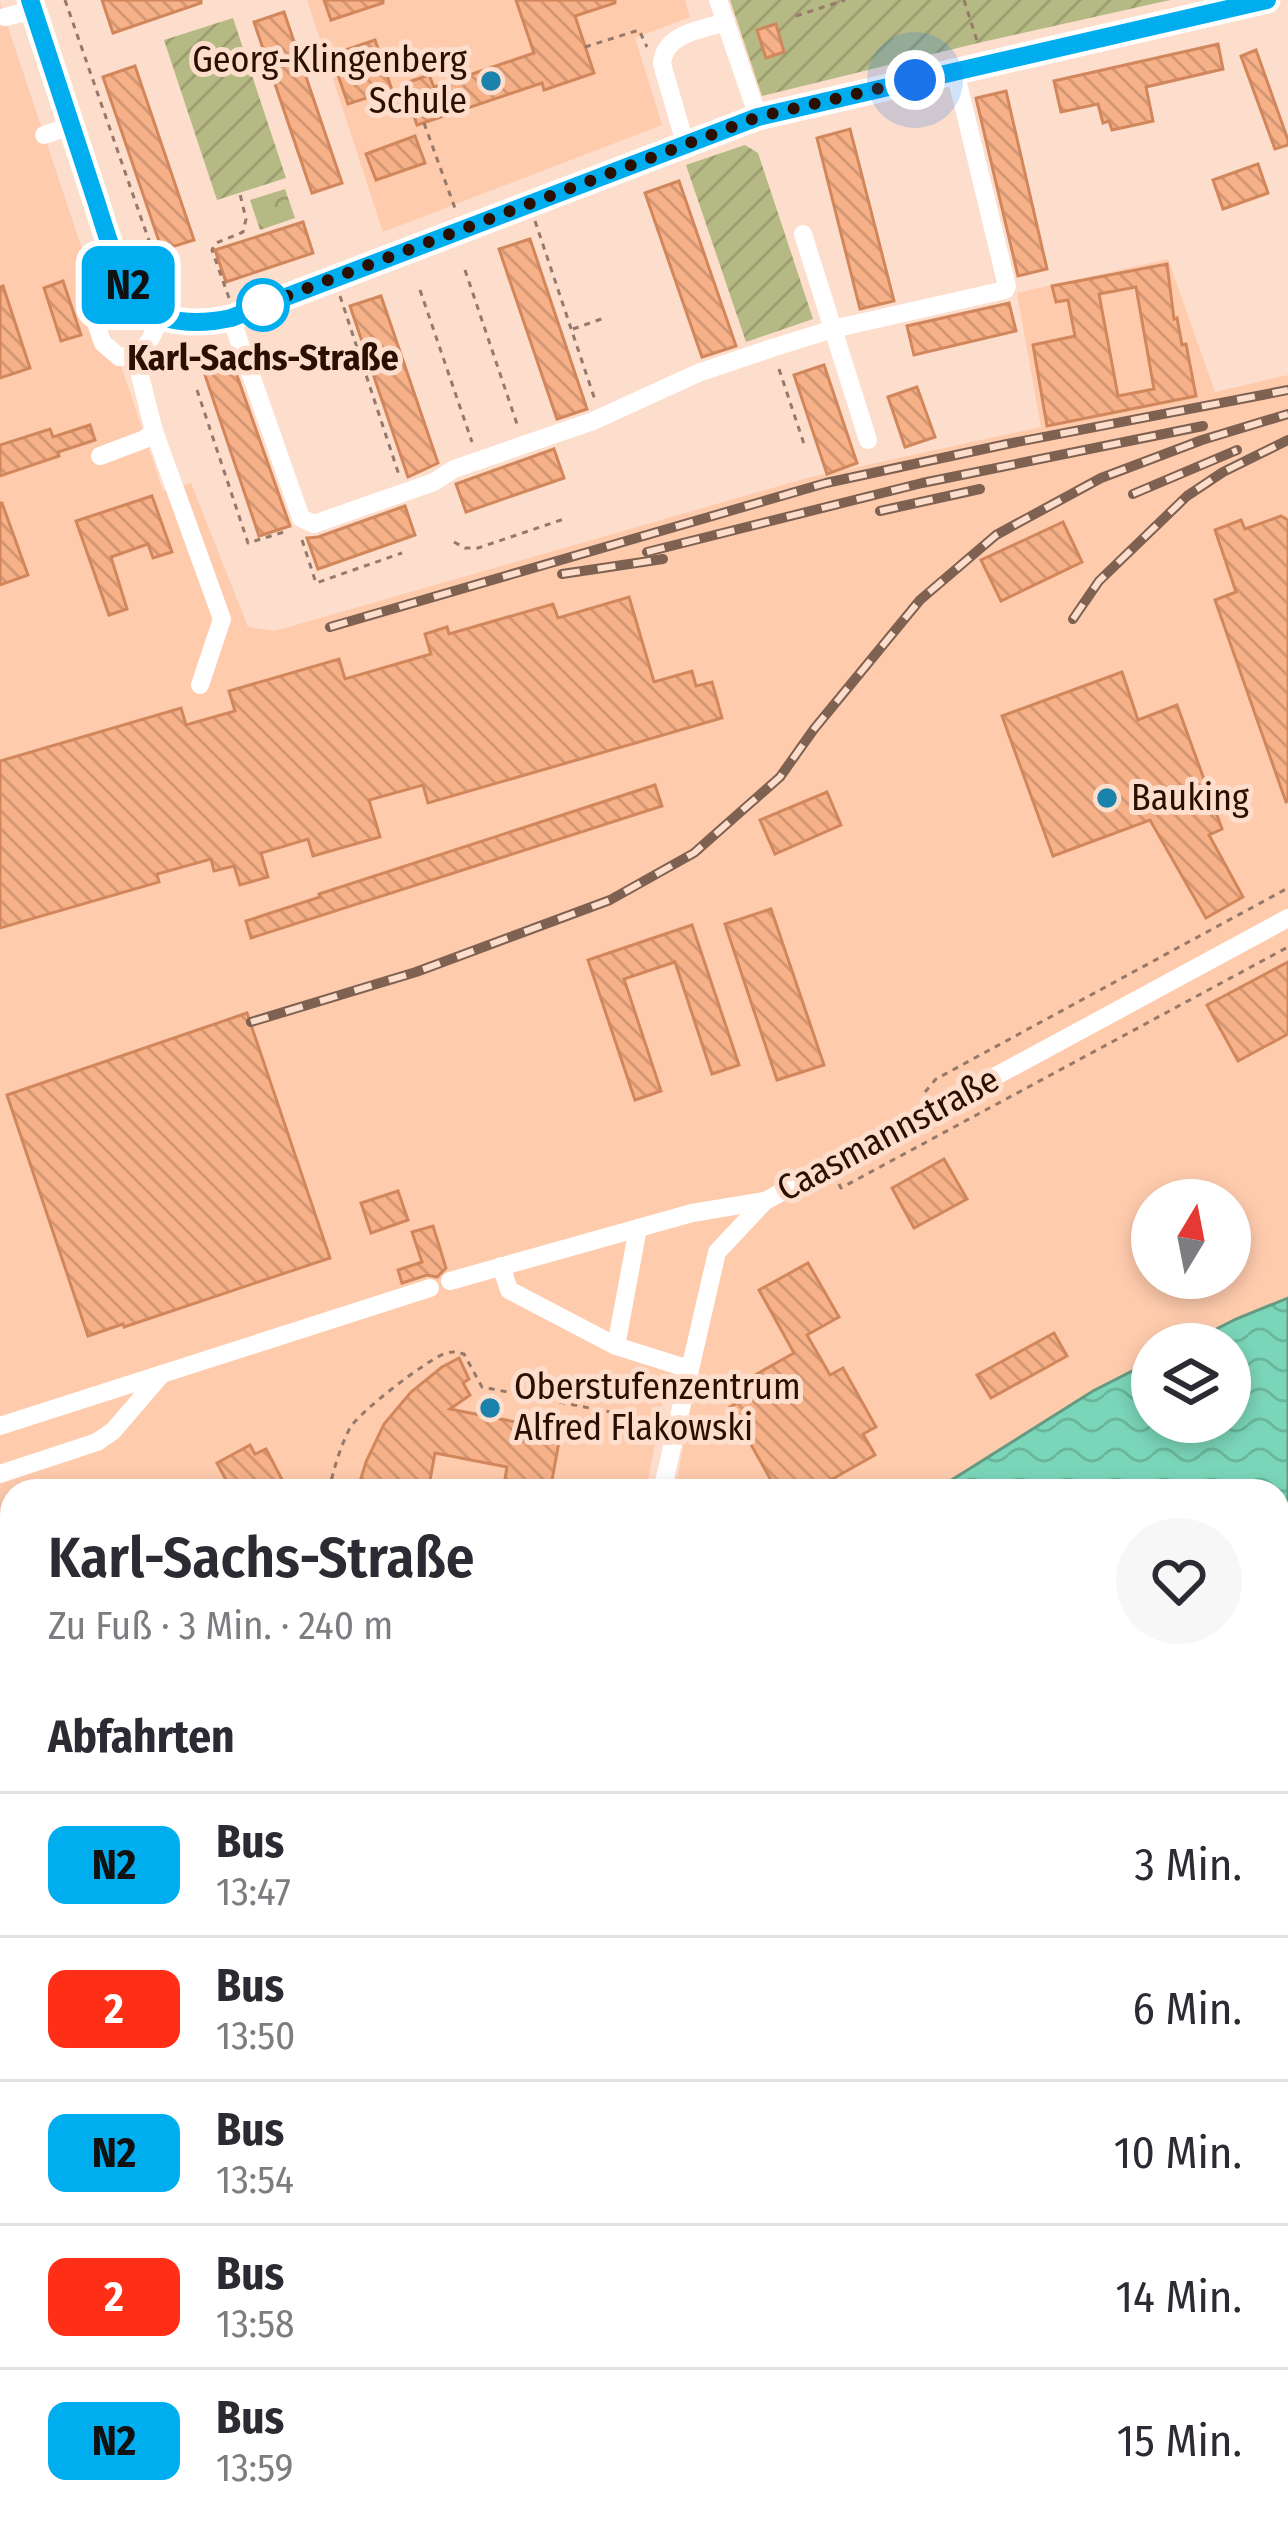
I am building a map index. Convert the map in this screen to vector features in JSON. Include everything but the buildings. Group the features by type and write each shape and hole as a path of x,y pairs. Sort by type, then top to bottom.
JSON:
{"street":[{"path":"718,0 758,117"},
{"path":"5,17 31,5 112,251 134,298 166,308 186,322 210,323 230,309 758,117 1267,0"},
{"path":"685,143 662,64 663,51 673,39 726,22"},
{"path":"230,309 292,496 303,524 314,524 601,417 698,373 833,329 1007,288 955,71"},
{"path":"44,135 71,126"},
{"path":"803,234 868,440"},
{"path":"112,251 100,262 91,285 95,349 119,357 135,356 147,347 166,308"},
{"path":"135,356 154,431 222,619 200,686"},
{"path":"100,456 154,431"},
{"name":"Caasmannstraße","path":"665,1479 717,1252 765,1201 1288,918"},
{"path":"451,1281 692,1213 765,1201"},
{"path":"616,1346 638,1228"},
{"path":"502,1266 509,1289 616,1346 688,1369"},
{"path":"0,1426 430,1288"},
{"path":"0,1474 97,1442 113,1431 162,1374"}],"path":[{"path":"65,0 166,308"},
{"path":"796,16 845,0"},
{"path":"964,0 978,43"},
{"path":"424,123 457,215"},
{"path":"230,309 212,250 216,243 243,232 246,219 239,190"},
{"path":"535,220 601,417"},
{"path":"538,263 548,260"},
{"path":"465,270 524,445"},
{"path":"420,290 478,460"},
{"path":"340,294 405,492"},
{"path":"550,299 560,296"},
{"path":"572,329 607,317"},
{"path":"772,348 805,447"},
{"path":"571,360 580,356"},
{"path":"580,388 590,385"},
{"path":"196,390 248,543 303,524 301,537 316,583 402,553"},
{"path":"381,420 388,418"},
{"path":"392,452 399,450"},
{"path":"454,542 478,548 567,518"},
{"path":"919,1100 942,1075 1288,888"},
{"path":"829,1166 841,1188 1288,947"},
{"path":"333,1479 347,1435 359,1417 451,1351 464,1354 482,1387 663,1422"}],"shaded area":[{"name":"Georg-Klingenberg Schule","path":"307,0 685,0 690,17 635,38 662,125 383,232"},
{"path":"0,3 163,491 191,483 248,627 275,631 807,478 1041,427 1017,293 1168,259 1215,392 1288,375 1288,1298 1228,1323 1131,1323 1131,1372 953,1479 677,1479 692,1397 665,1391 648,1479 0,1479"}],"green space":[{"path":"730,0 1170,0 762,96"},
{"path":"233,18 286,178 217,200 164,40"},
{"path":"745,145 758,153 813,319 746,342 686,165"},
{"path":"285,189 295,218 260,230 250,200"}],"water":[{"path":"1288,1298 1288,1479 953,1479 1131,1372 1131,1443 1251,1443 1251,1323 1228,1323"}],"railway":[{"path":"330,627 826,483 1288,390"},
{"path":"251,1022 416,972 610,900 694,853 780,777 920,600 996,535 1101,478 1288,414"},
{"path":"647,552 922,483 1203,426"},
{"path":"1073,619 1099,581 1187,496 1288,440"},
{"path":"1133,494 1237,450"},
{"path":"880,511 980,489"},
{"path":"562,574 663,559"}],"bus line":[{"name":"N2","path":"30,0 112,251 134,298 161,316 210,323 758,117 1267,0"}],"place":[{"name":"Georg-Klingenberg Schule","path":"491,81"},
{"name":"Karl-Sachs-Straße","path":"263,305"},
{"name":"Bauking","path":"1107,798"},
{"name":"Oberstufenzentrum Alfred Flakowski","path":"490,1408"}],"route":[{"path":"263,305 255,308 758,117 915,80"}]}
